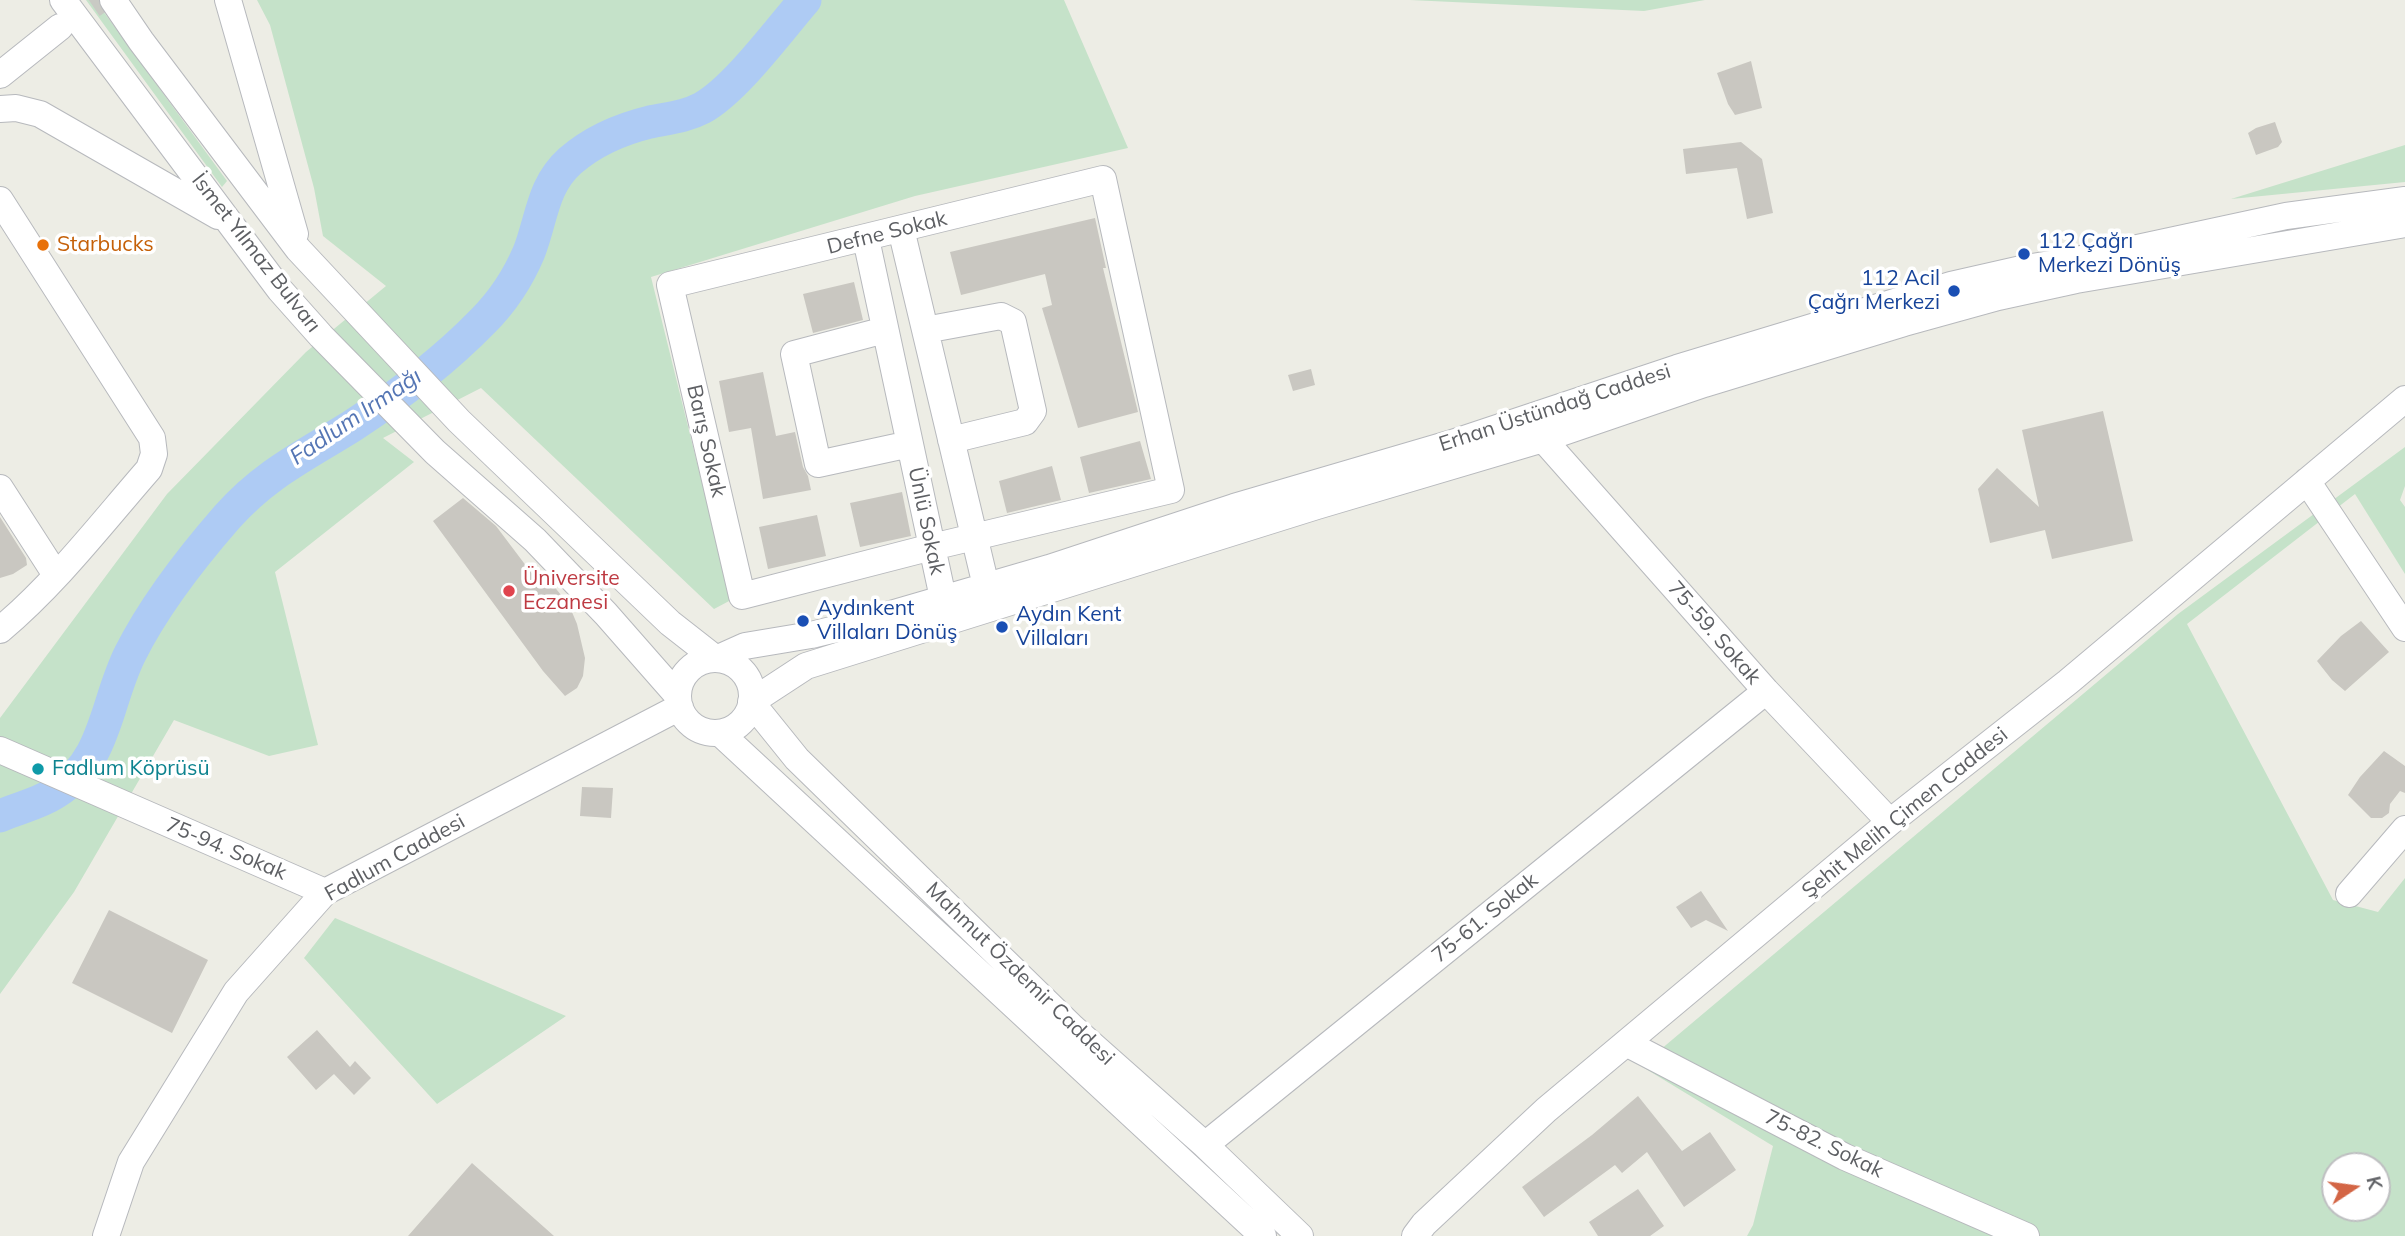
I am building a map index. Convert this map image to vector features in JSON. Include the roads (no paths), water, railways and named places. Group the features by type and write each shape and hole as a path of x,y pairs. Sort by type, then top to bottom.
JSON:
{"street":[{"name":"İsmet Yılmaz Bulvarı","path":"63,0 280,290 321,336 435,452 535,540 606,614 679,702"},
{"name":"İsmet Yılmaz Bulvarı","path":"113,0 298,249 459,421 670,623 716,659"},
{"path":"228,0 282,192 293,222 298,249"},
{"path":"0,75 60,27"},
{"path":"0,109 16,108 40,114 230,223"},
{"name":"Defne Sokak","path":"670,285 1103,179 1171,490 975,538"},
{"path":"0,200 152,438 154,454 149,469 32,603 0,630"},
{"name":"Erhan Üstündağ Caddesi","path":"716,659 746,646 811,635 1049,569 1234,507 1449,444 1677,368 1951,285 2286,216 2405,200"},
{"name":"Erhan Üstündağ Caddesi","path":"751,702 806,666 1317,506 1543,439 1704,384 1903,323 1998,297 2076,280 2405,224"},
{"name":"Ünlü Sokak","path":"901,229 986,586"},
{"name":"Ünlü Sokak","path":"866,239 943,598"},
{"name":"Barış Sokak","path":"670,285 742,596 932,547"},
{"path":"925,330 1001,316 1013,323 1033,411 1026,422 951,440"},
{"name":"Ünlü Sokak","path":"885,330 794,354 818,464 910,444"},
{"name":"Şehit Melih Çimen Caddesi","path":"1415,1236 1424,1224 1546,1110 1891,822 2068,682 2405,399"},
{"name":"75-59. Sokak","path":"1543,439 1766,691 1891,822"},
{"path":"2307,481 2405,628"},
{"path":"0,488 56,575"},
{"path":"932,547 975,538"},
{"path":"716,659 728,661 745,674 751,686 750,710 743,721 720,733 695,727 686,719 679,702 685,674 694,666 716,659"},
{"name":"75-61. Sokak","path":"1205,1145 1766,691"},
{"name":"Fadlum Caddesi","path":"106,1236 131,1162 236,992 325,892 679,702"},
{"name":"Mahmut Özdemir Caddesi","path":"751,702 816,779 1073,1028 1205,1145 1300,1236"},
{"name":"Mahmut Özdemir Caddesi","path":"720,733 1263,1236"},
{"name":"75-94. Sokak","path":"0,750 325,892"},
{"path":"2348,894 2405,829"},
{"name":"75-82. Sokak","path":"1626,1043 1845,1157 2026,1236"}],"waterway":[{"name":"Fadlum Irmağı","path":"0,816 55,793 72,780 85,764 103,730 122,673 139,637 187,565 241,502 271,477 403,390 437,364 490,314 520,271 529,252 548,192 570,161 588,147 618,132 702,108 742,74 805,0"}],"tunnel":[{"path":"60,27 100,0"}],"place":[{"name":"Starbucks","path":"43,245"},
{"name":"112 Çağrı Merkezi Dönüş","path":"2024,254"},
{"name":"112 Acil Çağrı Merkezi","path":"1954,291"},
{"name":"Üniversite Eczanesi","path":"509,591"},
{"name":"Aydınkent Villaları Dönüş","path":"803,621"},
{"name":"Aydın Kent Villaları","path":"1002,627"},
{"name":"Fadlum Köprüsü","path":"38,769"}]}
